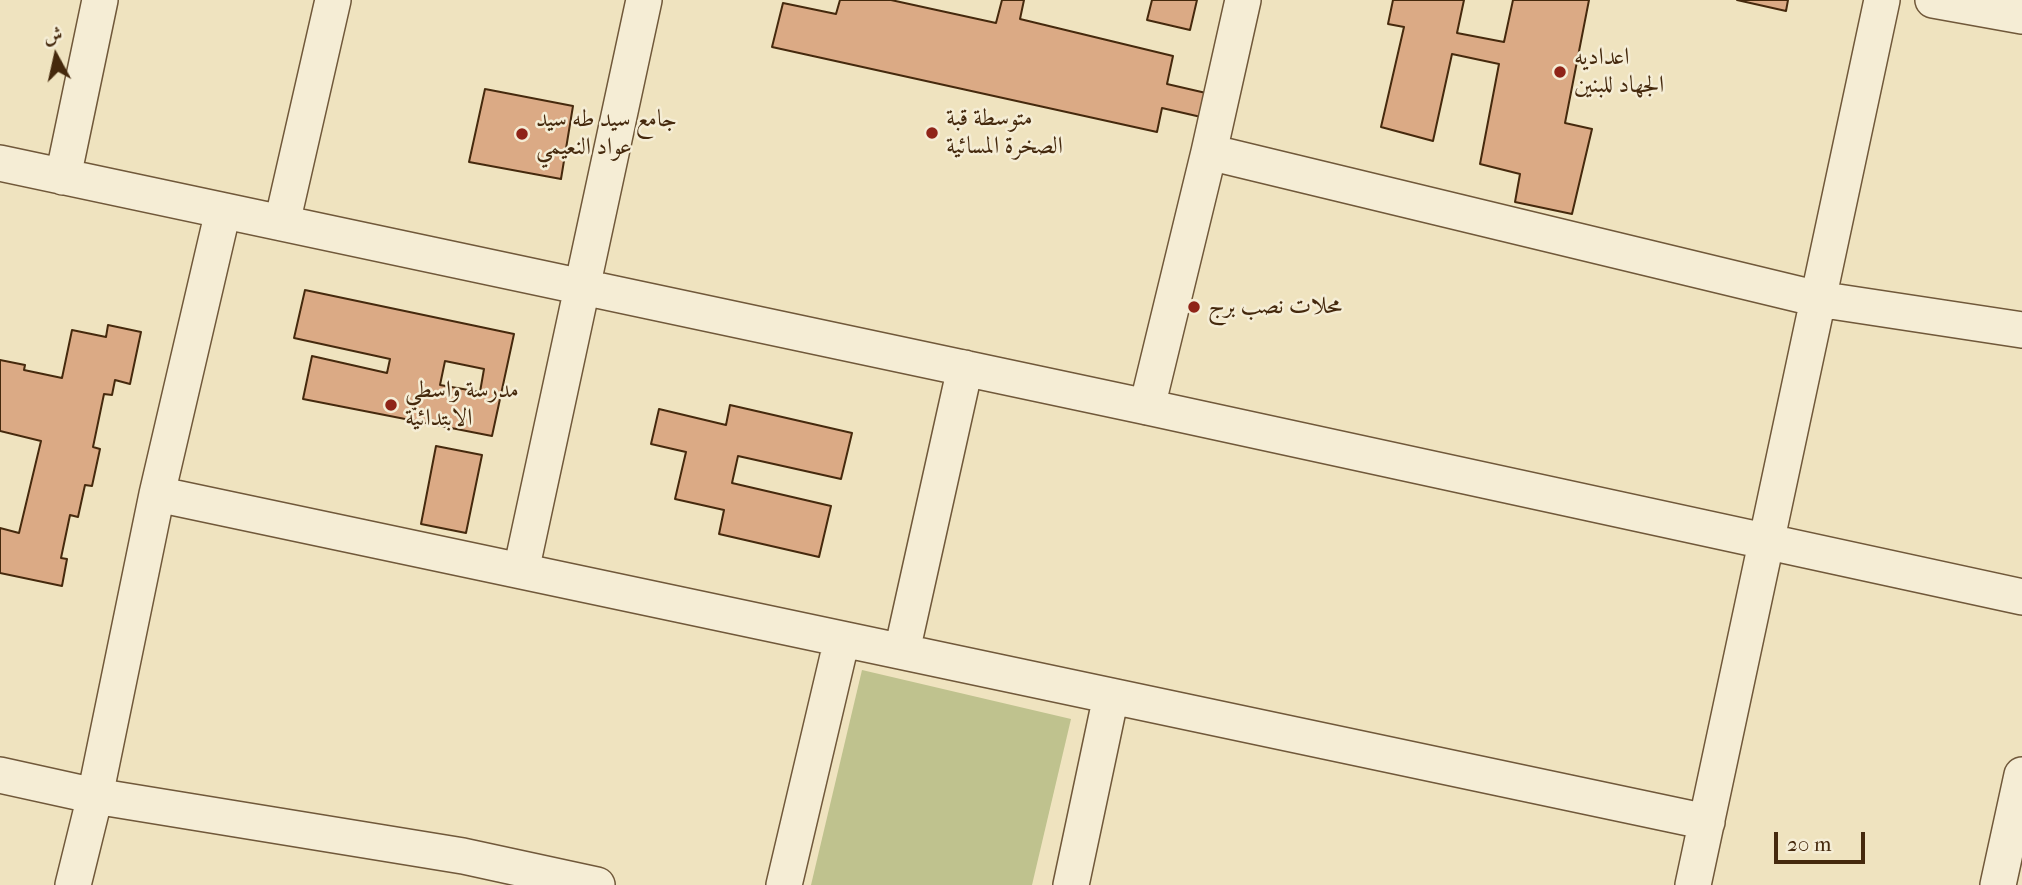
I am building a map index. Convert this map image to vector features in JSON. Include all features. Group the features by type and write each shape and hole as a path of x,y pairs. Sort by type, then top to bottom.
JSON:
{"street":[{"path":"63,177 100,0"},
{"path":"282,223 333,0"},
{"path":"521,571 643,0"},
{"path":"1147,407 1243,0"},
{"path":"1693,885 1882,0"},
{"path":"1933,0 2022,16"},
{"path":"1209,152 1818,299 2022,330"},
{"path":"0,163 1147,407 2022,597"},
{"path":"73,885 95,796 157,494 223,211"},
{"path":"902,651 965,368"},
{"path":"157,494 1707,822"},
{"path":"784,885 842,639"},
{"path":"1071,885 1111,696"},
{"path":"0,775 460,871 597,885"},
{"path":"1998,885 2022,775"}],"green space":[{"path":"862,670 1071,719 1032,885 811,885"}],"building":[{"path":"840,0 891,0 996,23 1002,0 1024,0 1020,19 1173,56 1167,84 1206,93 1201,117 1162,108 1157,132 772,47 783,3 836,14"},
{"path":"1152,0 1197,0 1190,30 1147,20"},
{"path":"1393,0 1464,0 1457,33 1504,42 1513,0 1589,0 1565,123 1592,129 1572,214 1515,202 1520,174 1480,164 1499,64 1452,54 1433,141 1381,127 1404,27 1388,24"},
{"path":"1737,0 1788,0 1786,11"},
{"name":"جامع سيد طه سيد عواد النعيمي","path":"485,89 573,106 561,179 469,162"},
{"path":"305,290 514,334 492,436 303,399 312,356 387,373 390,359 294,338","holes":["445,361 484,369 480,392 440,385"]},
{"path":"108,325 141,332 130,384 115,380 112,395 104,394 93,447 100,449 92,486 85,485 78,517 70,515 61,558 67,559 62,586 0,573 0,528 19,533 41,441 0,431 0,360 25,365 24,370 62,378 72,330 106,337"},
{"path":"730,405 852,433 841,479 738,456 732,483 831,506 819,557 719,534 724,510 675,499 686,452 651,444 659,409 726,425"},
{"path":"436,446 482,455 466,533 421,524"}],"place":[{"name":"اعداديه الجهاد للبنين","path":"1560,72"},
{"name":"متوسطة قبة الصخرة المسائية","path":"932,133"},
{"name":"جامع سيد طه سيد عواد النعيمي","path":"522,134"},
{"name":"محلات نصب برج","path":"1194,307"},
{"name":"مدرسة واسطي الابتدائية","path":"391,405"}]}
